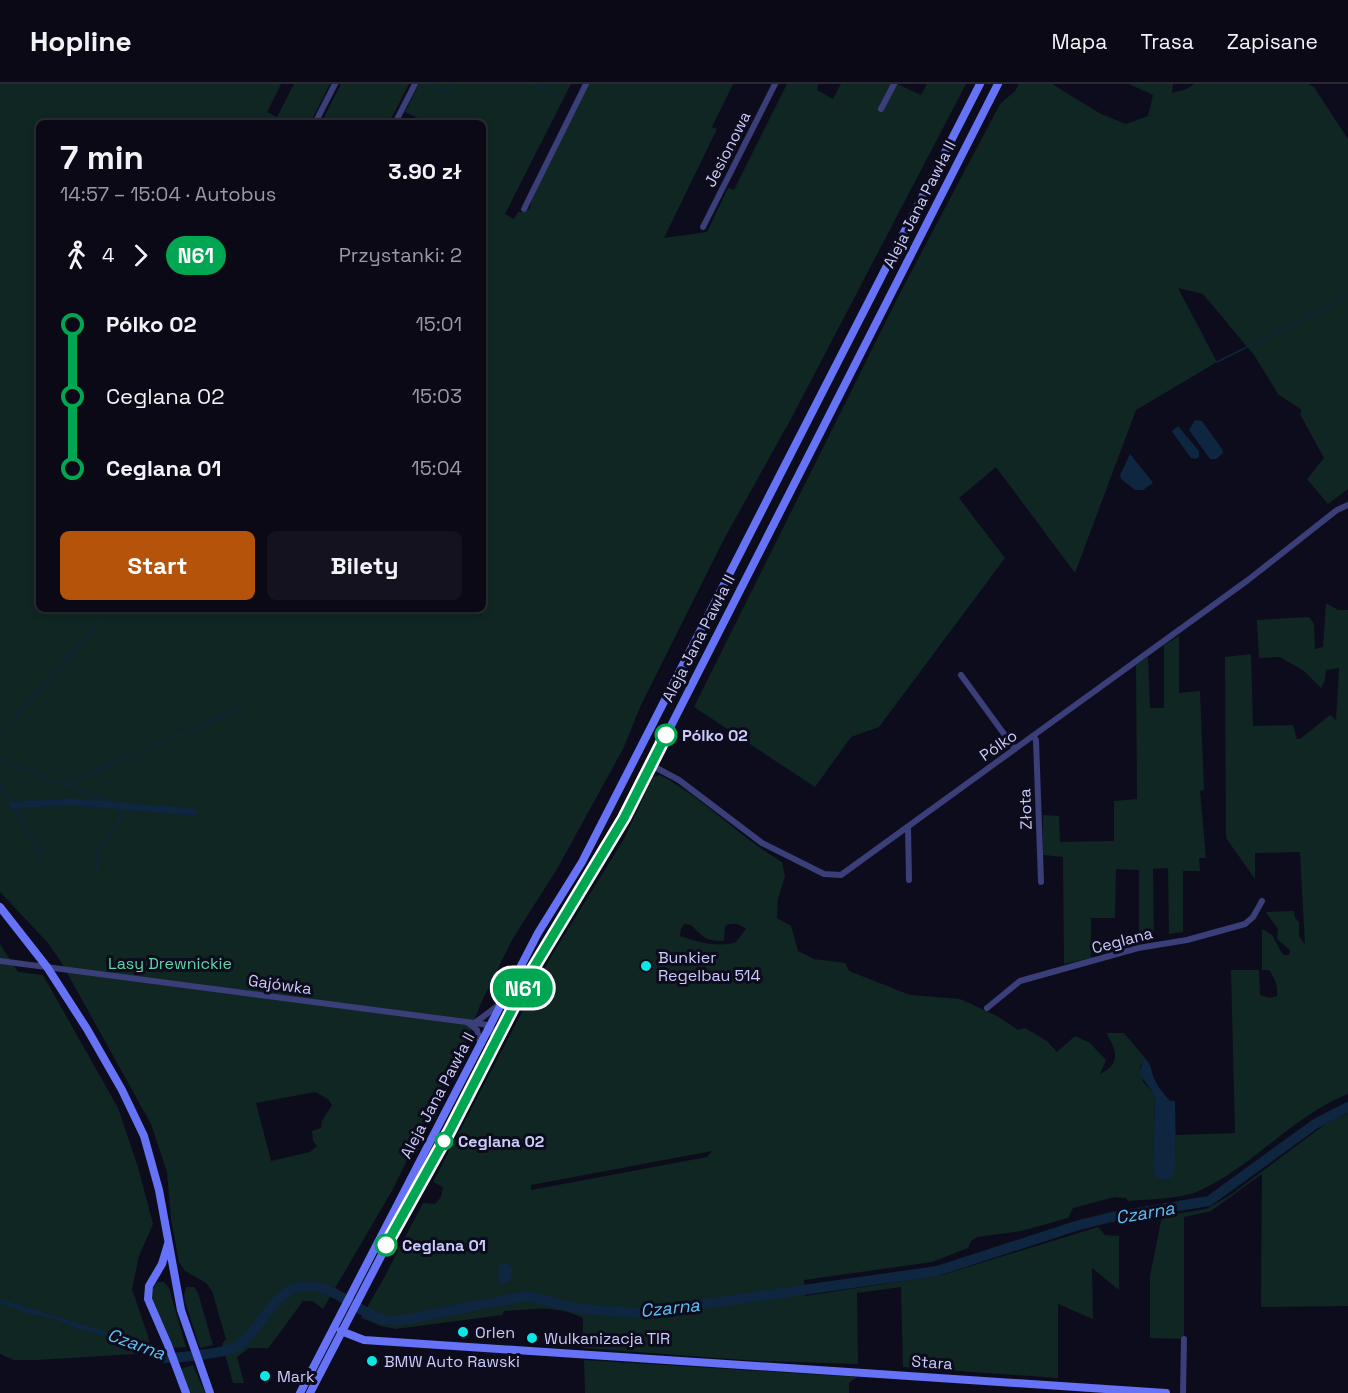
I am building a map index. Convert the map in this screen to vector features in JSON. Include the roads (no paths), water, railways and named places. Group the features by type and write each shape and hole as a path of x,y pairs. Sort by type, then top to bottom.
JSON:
{"main road":[{"name":"Aleja Jana Pawła II","path":"357,1291 538,933 582,862 980,84"},
{"name":"Aleja Jana Pawła II","path":"357,1291 425,1183 534,967 624,818 998,84"},
{"path":"0,907 47,967 111,1069 144,1136 156,1175 181,1310 210,1393"},
{"path":"169,1241 163,1262 148,1289 148,1302 178,1369 186,1393"},
{"path":"152,1281 162,1278 175,1281"},
{"path":"300,1393 357,1291"},
{"path":"310,1393 341,1331 347,1310"},
{"name":"Stara","path":"341,1331 364,1340 1166,1393"}],"street":[{"path":"317,120 335,84"},
{"path":"397,120 415,84"},
{"path":"524,209 586,84"},
{"name":"Jesionowa","path":"703,226 775,84"},
{"path":"881,110 894,84"},
{"name":"Pólko","path":"651,765 679,780 762,843 825,874 841,875 1248,580 1337,510 1348,505"},
{"path":"961,675 1015,749"},
{"name":"Złota","path":"1033,736 1036,740 1041,882"},
{"path":"908,827 909,880"},
{"name":"Ceglana","path":"987,1008 1020,981 1138,948 1187,940 1245,924 1253,917 1262,901"},
{"name":"Gajówka","path":"0,961 491,1026"},
{"path":"475,1023 487,1016 504,999"},
{"path":"466,1022 479,1033 480,1047"},
{"path":"491,1026 495,1035 494,1044"},
{"path":"1183,1393 1184,1340"}],"water":[{"path":"1195,420 1202,421 1222,449 1223,453 1216,459 1210,459 1189,430"},
{"path":"1178,426 1199,451 1199,457 1196,459 1191,458 1173,433 1172,431"},
{"path":"1130,454 1153,483 1143,490 1135,490 1121,479 1120,475"},
{"path":"1145,1058 1160,1089 1170,1101 1175,1101 1176,1165 1173,1177 1166,1179 1155,1177 1153,1167 1155,1099 1141,1076"},
{"path":"508,1263 513,1270 510,1281 503,1284 498,1281 499,1264"},
{"path":"0,1299 139,1342 169,1360 129,1342 77,1329 55,1319 27,1313 0,1303"}],"waterway":[{"path":"428,84 446,92 450,84"},
{"path":"535,84 561,97"},
{"path":"1217,362 1348,296"},
{"path":"0,734 95,628 98,621"},
{"path":"65,784 244,707"},
{"path":"0,760 121,806 119,820 98,852 97,871"},
{"path":"0,783 42,856"},
{"path":"13,805 73,802 193,812"},
{"name":"Czarna","path":"164,1358 212,1353 236,1347 244,1341 282,1296 299,1287 313,1286 326,1289 371,1315 397,1321 526,1296 581,1309 642,1313 937,1271 1079,1225 1112,1217 1209,1201 1315,1124 1348,1107"}],"place":[{"name":"Pólko 02","path":"666,735"},
{"name":"Bunkier Regelbau 514","path":"646,966"},
{"name":"Ceglana 02","path":"444,1141"},
{"name":"Ceglana 01","path":"386,1245"},
{"name":"Orlen","path":"463,1332"},
{"name":"Wulkanizacja TIR","path":"532,1338"},
{"name":"BMW Auto Rawski","path":"372,1361"},
{"name":"Mark","path":"265,1376"}],"park label":[{"name":"Lasy Drewnickie","path":"170,963"}]}
